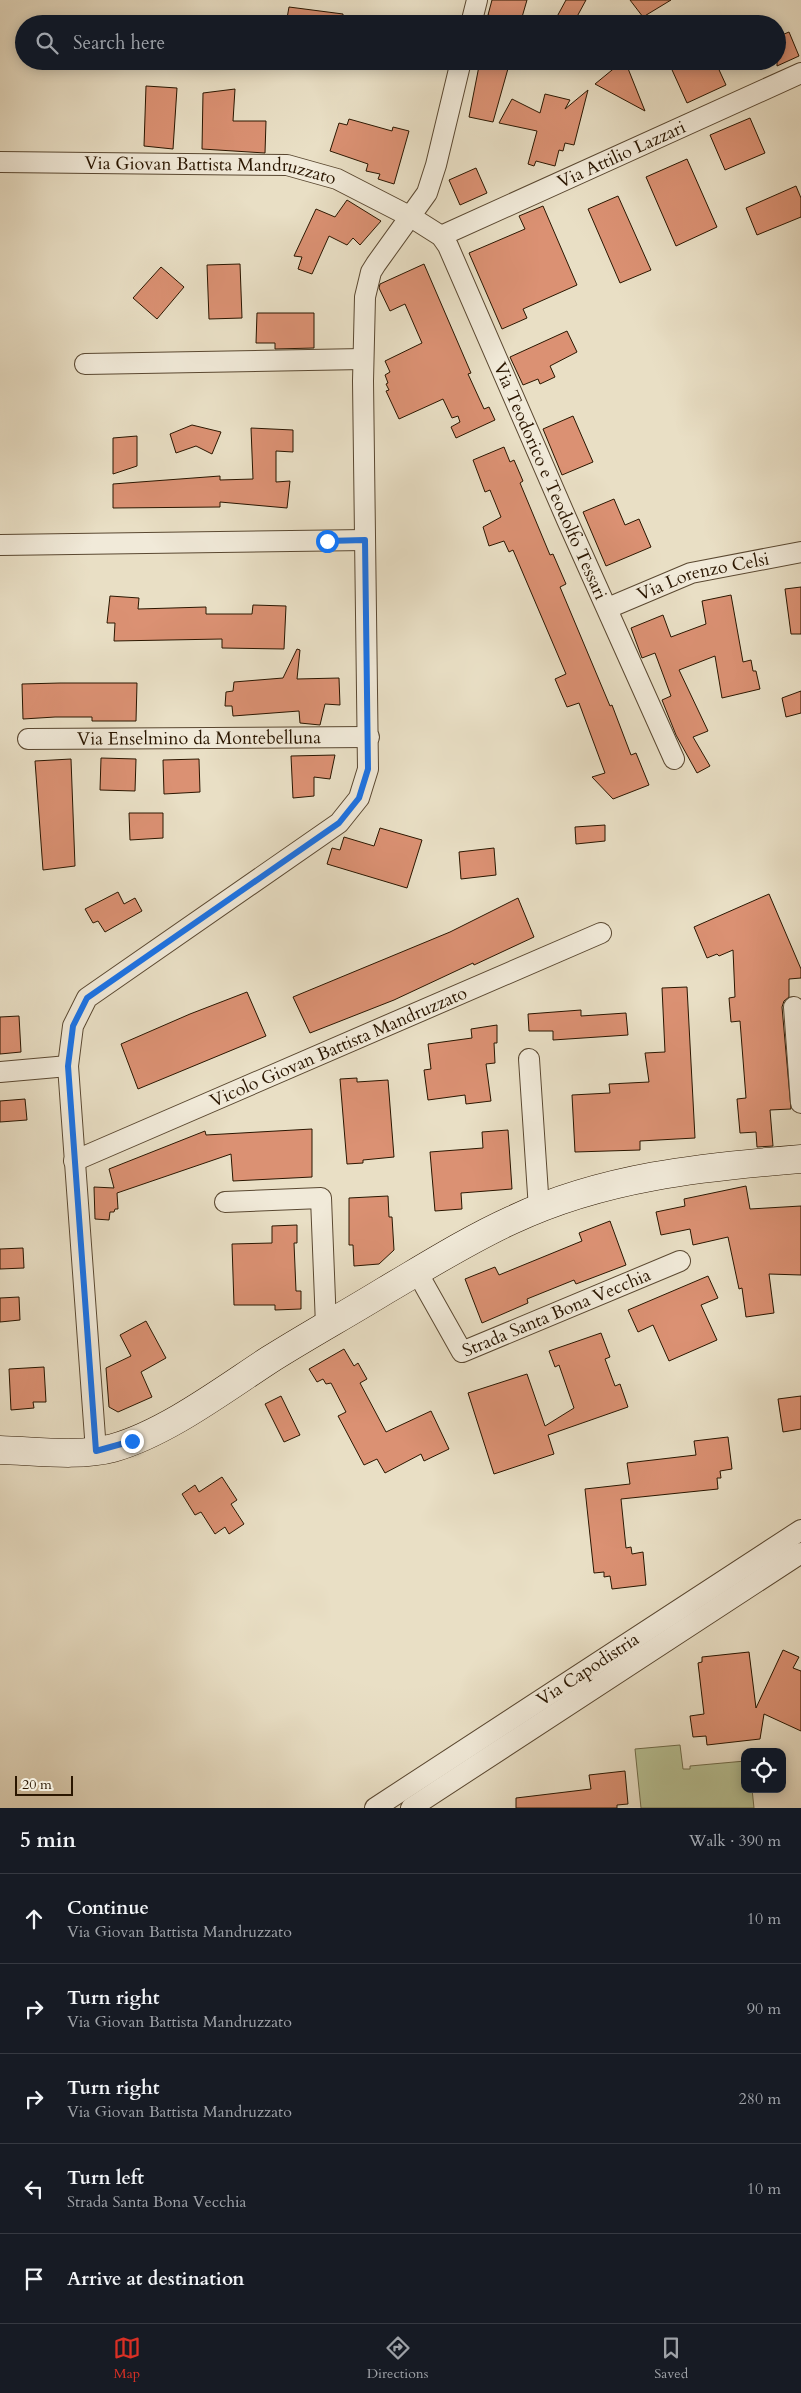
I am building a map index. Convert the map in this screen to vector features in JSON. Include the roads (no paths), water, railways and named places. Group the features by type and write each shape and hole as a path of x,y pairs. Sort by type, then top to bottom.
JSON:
{"street":[{"path":"473,15 476,0"},
{"path":"96,1451 68,1066 73,1026 87,998 339,823 359,798 368,769 369,736 363,359 365,297 371,272 421,203 431,181 459,70"},
{"name":"Via Attilio Lazzari","path":"441,236 801,74"},
{"name":"Via Giovan Battista Mandruzzato","path":"0,162 287,165 337,179 411,217"},
{"name":"Via Teodorico e Teodolfo Tessari","path":"411,217 441,236 448,246 567,520 674,759"},
{"path":"85,364 363,359"},
{"path":"0,545 365,540"},
{"name":"Via Lorenzo Celsi","path":"608,608 691,573 801,552"},
{"name":"Via Enselmino da Montebelluna","path":"28,739 369,736"},
{"name":"Vicolo Giovan Battista Mandruzzato","path":"74,1160 601,933"},
{"path":"794,1007 801,1103"},
{"path":"529,1059 539,1209"},
{"path":"0,1072 68,1066"},
{"path":"0,1450 96,1451 132,1441 157,1430 326,1325 472,1240 539,1209 599,1189 652,1176 723,1165 801,1159"},
{"path":"225,1202 321,1198 326,1325"},
{"name":"Strada Santa Bona Vecchia","path":"417,1272 462,1352 680,1261"},
{"name":"Via Capodistria","path":"375,1808 801,1530"},
{"name":"Via Capodistria","path":"412,1808 801,1554"}]}
